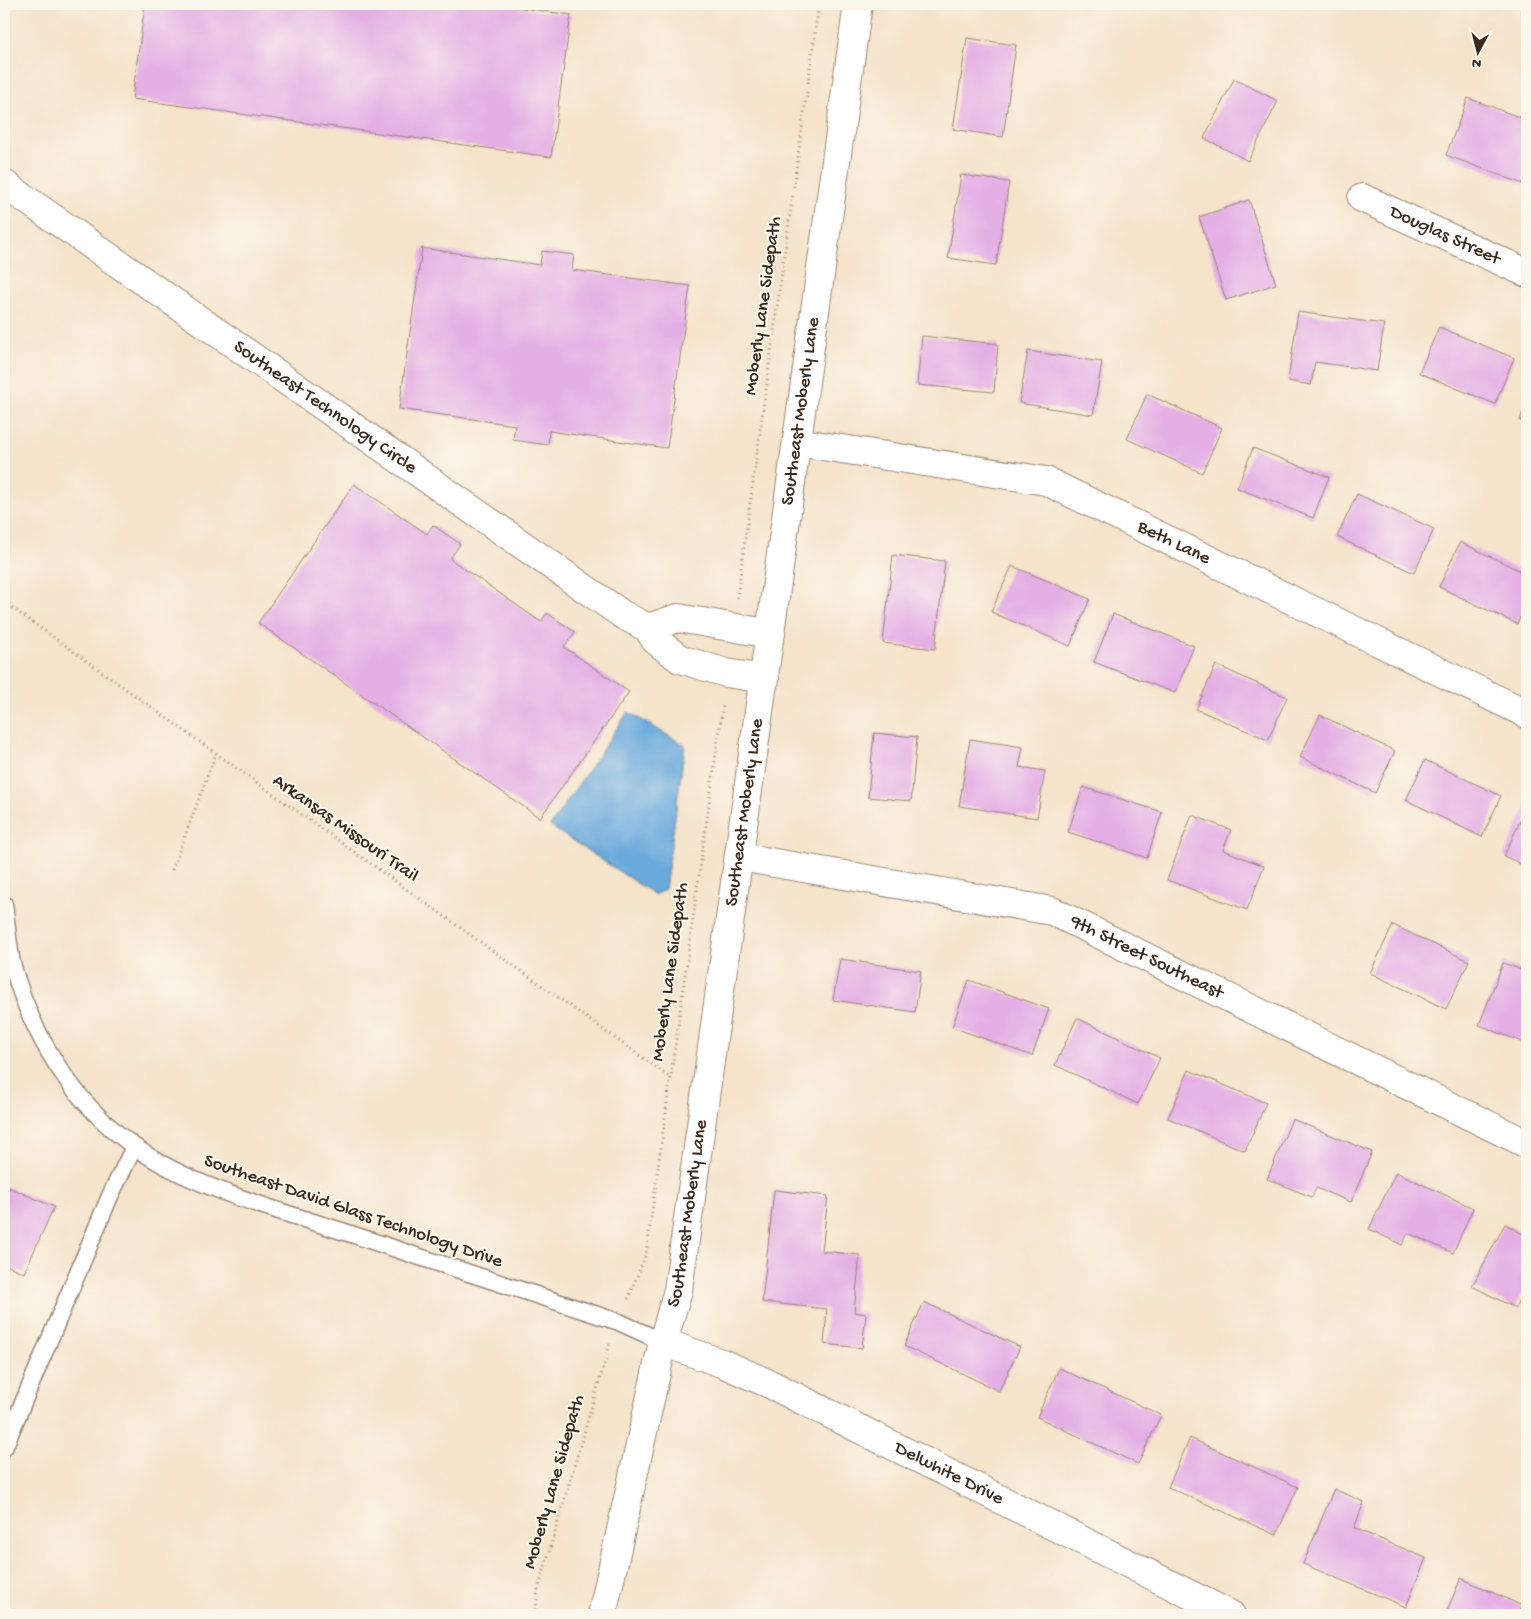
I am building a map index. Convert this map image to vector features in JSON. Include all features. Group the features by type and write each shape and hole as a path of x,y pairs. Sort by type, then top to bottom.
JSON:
{"street":[{"name":"Southeast Moberly Lane","path":"602,1615 662,1342 678,1290 740,858 858,4"},
{"name":"Southeast Technology Circle","path":"4,184 623,615 648,628 655,640 680,659 726,673 765,679"},
{"name":"Douglas Street","path":"1362,198 1527,273"},
{"name":"Beth Lane","path":"797,442 1046,481 1527,714"},
{"path":"648,628 678,618 771,634"},
{"name":"9th Street Southeast","path":"740,858 1052,911 1527,1144"},
{"name":"Delwhite Drive","path":"662,1342 724,1364 772,1385 1231,1615"}],"lane":[{"name":"Southeast David Glass Technology Drive","path":"4,904 13,966 30,1017 57,1068 78,1095 102,1120 134,1147 185,1175 273,1209 619,1322 662,1342"},
{"path":"4,1448 110,1196 134,1147"}],"path":[{"name":"Moberly Lane Sidepath","path":"737,602 819,4"},
{"name":"Arkansas Missouri Trail","path":"4,602 671,1078"},
{"name":"Moberly Lane Sidepath","path":"646,1254 724,694"},
{"path":"172,870 216,754"},
{"name":"Moberly Lane Sidepath","path":"535,1615 538,1590 605,1358"}],"water":[{"path":"628,712 685,745 665,889 655,895 550,826"}],"building":[{"path":"145,4 494,4 571,15 551,157 132,99"},
{"path":"967,38 1016,45 1003,137 953,129"},
{"path":"1234,79 1278,101 1248,161 1204,138"},
{"path":"1468,98 1527,120 1526,185 1446,155"},
{"path":"961,175 1009,182 996,265 948,258"},
{"path":"1249,200 1276,284 1226,300 1199,217"},
{"path":"422,248 540,265 542,251 574,255 572,270 690,286 667,448 549,431 548,445 513,440 515,425 399,409"},
{"path":"1298,312 1384,324 1377,371 1315,362 1311,385 1288,381"},
{"path":"1439,327 1514,358 1495,404 1419,373"},
{"path":"922,336 998,344 994,392 917,385"},
{"path":"1028,351 1102,362 1093,415 1019,403"},
{"path":"1147,394 1222,428 1202,473 1127,439"},
{"path":"1527,401 1527,423 1520,420"},
{"path":"1253,448 1329,477 1313,518 1237,488"},
{"path":"354,484 427,534 433,525 460,544 450,559 541,622 547,613 575,632 564,647 629,692 540,818 258,623"},
{"path":"1357,494 1434,529 1414,573 1337,537"},
{"path":"1460,542 1527,574 1527,603 1517,624 1439,587"},
{"path":"893,555 945,561 935,649 883,643"},
{"path":"1012,566 1090,599 1070,646 991,612"},
{"path":"1113,614 1194,646 1175,693 1094,662"},
{"path":"1216,665 1287,697 1268,740 1196,709"},
{"path":"1320,715 1395,751 1375,793 1300,757"},
{"path":"874,733 917,737 911,801 868,797"},
{"path":"970,739 1023,747 1019,767 1045,771 1037,818 959,806"},
{"path":"1425,760 1501,796 1482,837 1406,800"},
{"path":"1083,787 1162,812 1147,858 1068,832"},
{"path":"1527,806 1527,867 1504,856"},
{"path":"1192,815 1231,830 1223,850 1264,866 1247,910 1167,880"},
{"path":"1393,925 1469,961 1446,1009 1370,973"},
{"path":"840,959 921,971 915,1012 833,1000"},
{"path":"1503,963 1527,972 1527,1044 1479,1025"},
{"path":"969,980 1049,1009 1032,1056 952,1027"},
{"path":"1077,1018 1160,1058 1138,1104 1055,1065"},
{"path":"1189,1070 1266,1103 1245,1151 1168,1118"},
{"path":"1292,1119 1372,1152 1351,1202 1316,1188 1312,1197 1267,1179"},
{"path":"1396,1172 1473,1208 1453,1253 1408,1233 1402,1245 1369,1229"},
{"path":"4,1185 54,1207 24,1273 4,1264"},
{"path":"774,1190 828,1196 822,1251 860,1255 854,1312 866,1314 862,1348 824,1344 827,1309 762,1302"},
{"path":"1505,1224 1527,1236 1527,1296 1522,1293 1515,1308 1472,1286"},
{"path":"924,1302 1020,1347 999,1391 904,1346"},
{"path":"1059,1368 1161,1415 1138,1464 1037,1417"},
{"path":"1190,1438 1298,1487 1276,1535 1168,1487"},
{"path":"1334,1489 1364,1502 1354,1528 1426,1558 1406,1607 1303,1564"},
{"path":"1461,1578 1527,1608 1527,1615 1445,1615"}]}
